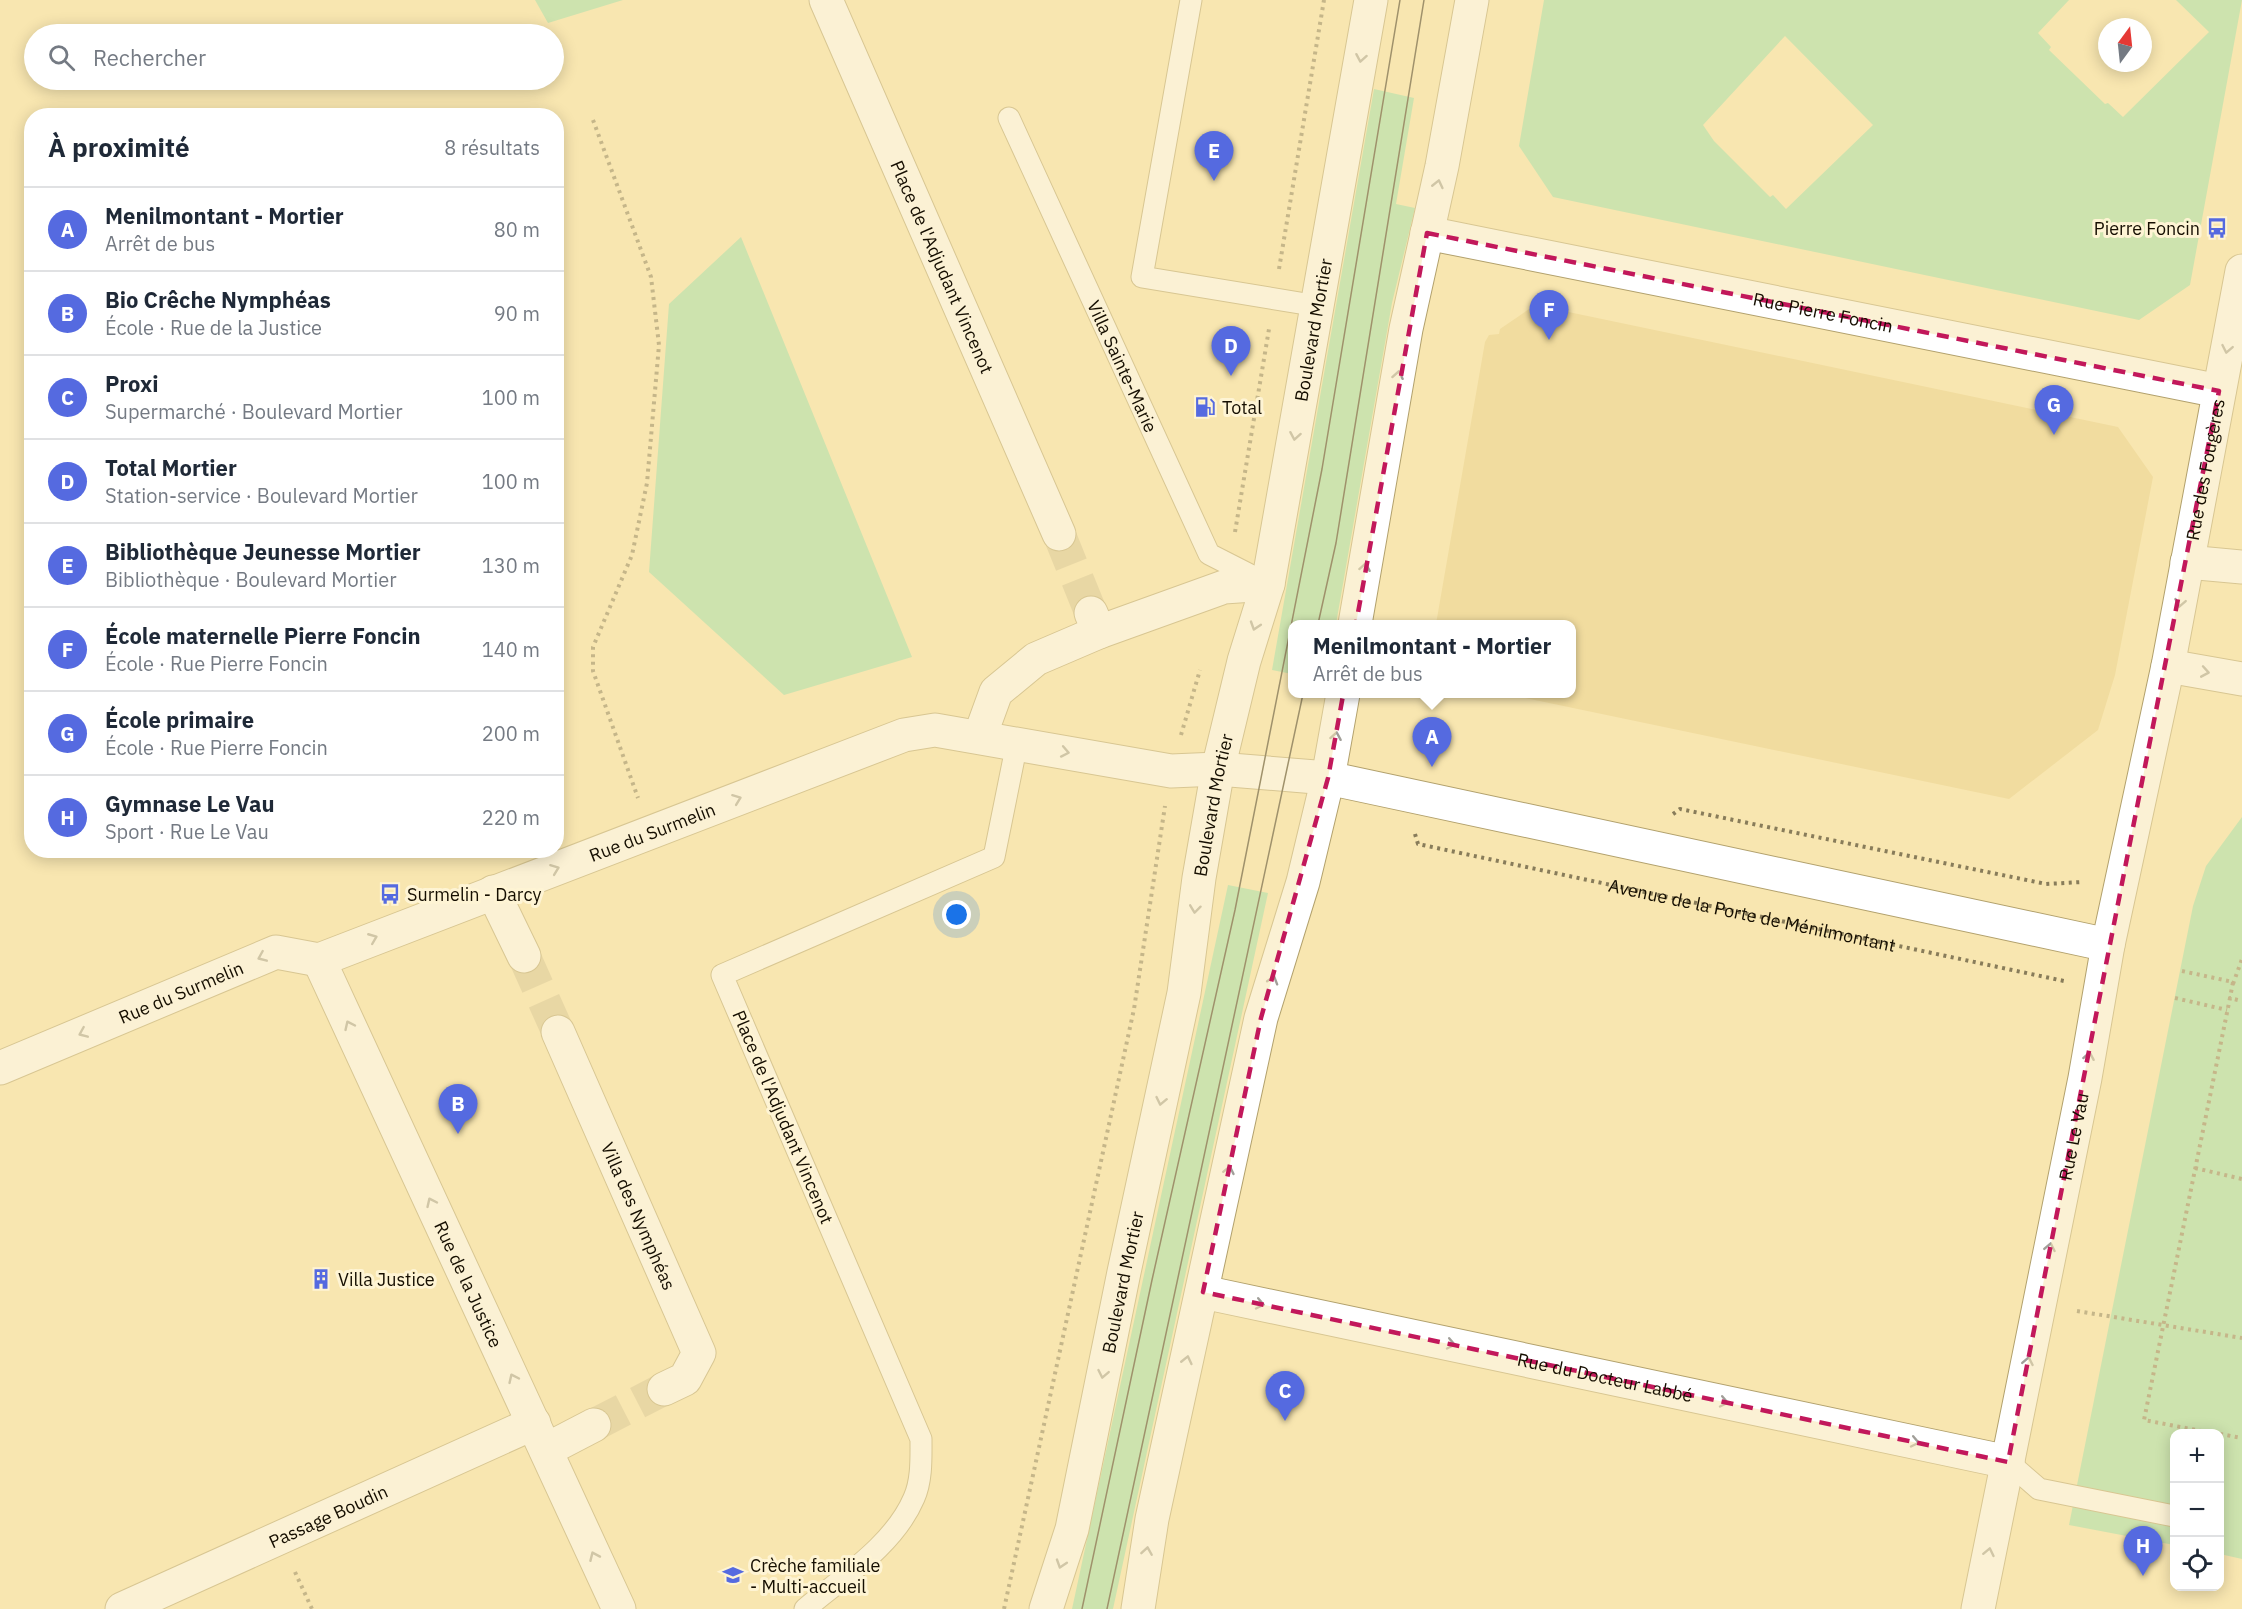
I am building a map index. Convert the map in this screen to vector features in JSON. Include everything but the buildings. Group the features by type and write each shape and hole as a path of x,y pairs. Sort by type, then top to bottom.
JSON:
{"street":[{"name":"Place de l'Adjudant Vincenot","path":"826,0 1059,534"},
{"name":"Boulevard Mortier","path":"1046,1609 1072,1529 1184,993 1199,878 1218,769 1244,661 1268,584 1371,0"},
{"path":"1356,620 1406,329 1442,166 1472,0"},
{"name":"Rue Pierre Foncin","path":"1427,233 2219,391"},
{"name":"Rue des Fougères","path":"2168,666 2242,271"},
{"path":"2187,562 2242,567"},
{"path":"1268,584 1224,586 1095,622 1035,659 996,692 980,736 1171,771 1218,769 1328,778 1628,845 2108,945"},
{"path":"2168,666 2242,679"},
{"name":"Rue Le Vau","path":"1978,1609 2108,945 2168,666"},
{"path":"1138,1609 1152,1520 1261,1018 1304,882 1328,778 1342,698"},
{"name":"Rue du Surmelin","path":"0,1068 276,952 319,960 904,735 935,730 980,736"},
{"path":"493,892 524,956"},
{"name":"Rue de la Justice","path":"319,960 619,1609"},
{"name":"Villa des Nymphéas","path":"558,1032 699,1353 685,1379 664,1389"},
{"name":"Rue du Docteur Labbé","path":"1203,1292 2008,1462"},
{"path":"540,1436 594,1425"},
{"name":"Passage Boudin","path":"122,1609 540,1436"}],"lane":[{"path":"1191,0 1142,277 1318,306"},
{"name":"Villa Sainte-Marie","path":"1009,118 1209,554 1268,584"},
{"name":"Place de l'Adjudant Vincenot","path":"805,1609 889,1538 902,1520 915,1497 921,1470 921,1439 722,975 994,857 1017,743"},
{"path":"2008,1462 2039,1490 2170,1515"}],"path":[{"path":"593,120 651,277 659,345 647,483 632,555 593,647 593,671 631,785"},
{"path":"1180,736 1201,666"},
{"name":"Avenue de la Porte de Ménilmontant","path":"1399,795 1419,844 2036,976 2101,987"},
{"path":"1004,1609 1098,1165 1134,1009 1165,805"},
{"path":"1628,845 1680,809 2046,884 2122,880"},
{"path":"2192,1429 2144,1420 2227,1010 2242,959"},
{"path":"2182,971 2233,982 2233,985"},
{"path":"2175,998 2227,1010"},
{"path":"2230,998 2242,1001"},
{"path":"2195,1168 2242,1179"},
{"path":"2096,1314 2242,1338"},
{"path":"2224,1435 2242,1438"}],"highlighted area":[{"path":"1427,233 2219,391 2008,1462 1203,1292 1261,1018 1328,778"}],"shaded area":[{"path":"1535,305 2118,427 2153,477 2115,675 2098,730 2009,799 1525,698 1576,698 1576,620 1437,620 1485,342 1489,335 1499,334 1500,329"}],"green space":[{"path":"535,0 623,0 548,23"},
{"path":"1544,0 2069,0 2038,33 2051,47 2049,50 2105,104 2108,103 2123,117 2209,32 2176,0 2242,0 2190,285 2139,320 1553,197 1519,146","holes":["1785,36 1873,125 1786,209 1773,195 1770,197 1714,141 1703,125"]},
{"path":"1374,89 1414,98 1396,204 1415,208 1392,303 1337,620 1288,620 1288,673 1272,670"},
{"path":"741,237 912,657 784,695 649,572 669,304"},
{"path":"2242,817 2242,1559 2224,1555 2224,1429 2170,1429 2170,1544 2069,1525 2193,906 2206,866"},
{"path":"1228,885 1268,893 1113,1609 1072,1609"}],"tunnel":[{"path":"1059,534 1091,613"},
{"path":"524,956 558,1032"},
{"path":"594,1425 664,1389"}],"tram line":[{"path":"1292,620 1322,469 1400,0"},
{"path":"1319,620 1336,543 1424,0"},
{"path":"1082,1609 1152,1280 1235,910 1288,641"},
{"path":"1107,1609 1302,698"}],"place":[{"name":"Bibliothèque Jeunesse Mortier","path":"1214,181"},
{"name":"Pierre Foncin","path":"2217,228"},
{"name":"École maternelle Pierre Foncin","path":"1549,340"},
{"name":"Total Mortier","path":"1231,376"},
{"name":"Total","path":"1205,407"},
{"name":"École primaire","path":"2054,435"},
{"name":"Menilmontant - Mortier","path":"1432,767"},
{"name":"Surmelin - Darcy","path":"390,894"},
{"name":"Bio Crêche Nymphéas","path":"458,1134"},
{"name":"Villa Justice","path":"321,1279"},
{"name":"Proxi","path":"1285,1421"},
{"name":"Crèche familiale - Multi-accueil","path":"733,1575"},
{"name":"Gymnase Le Vau","path":"2143,1576"}]}
